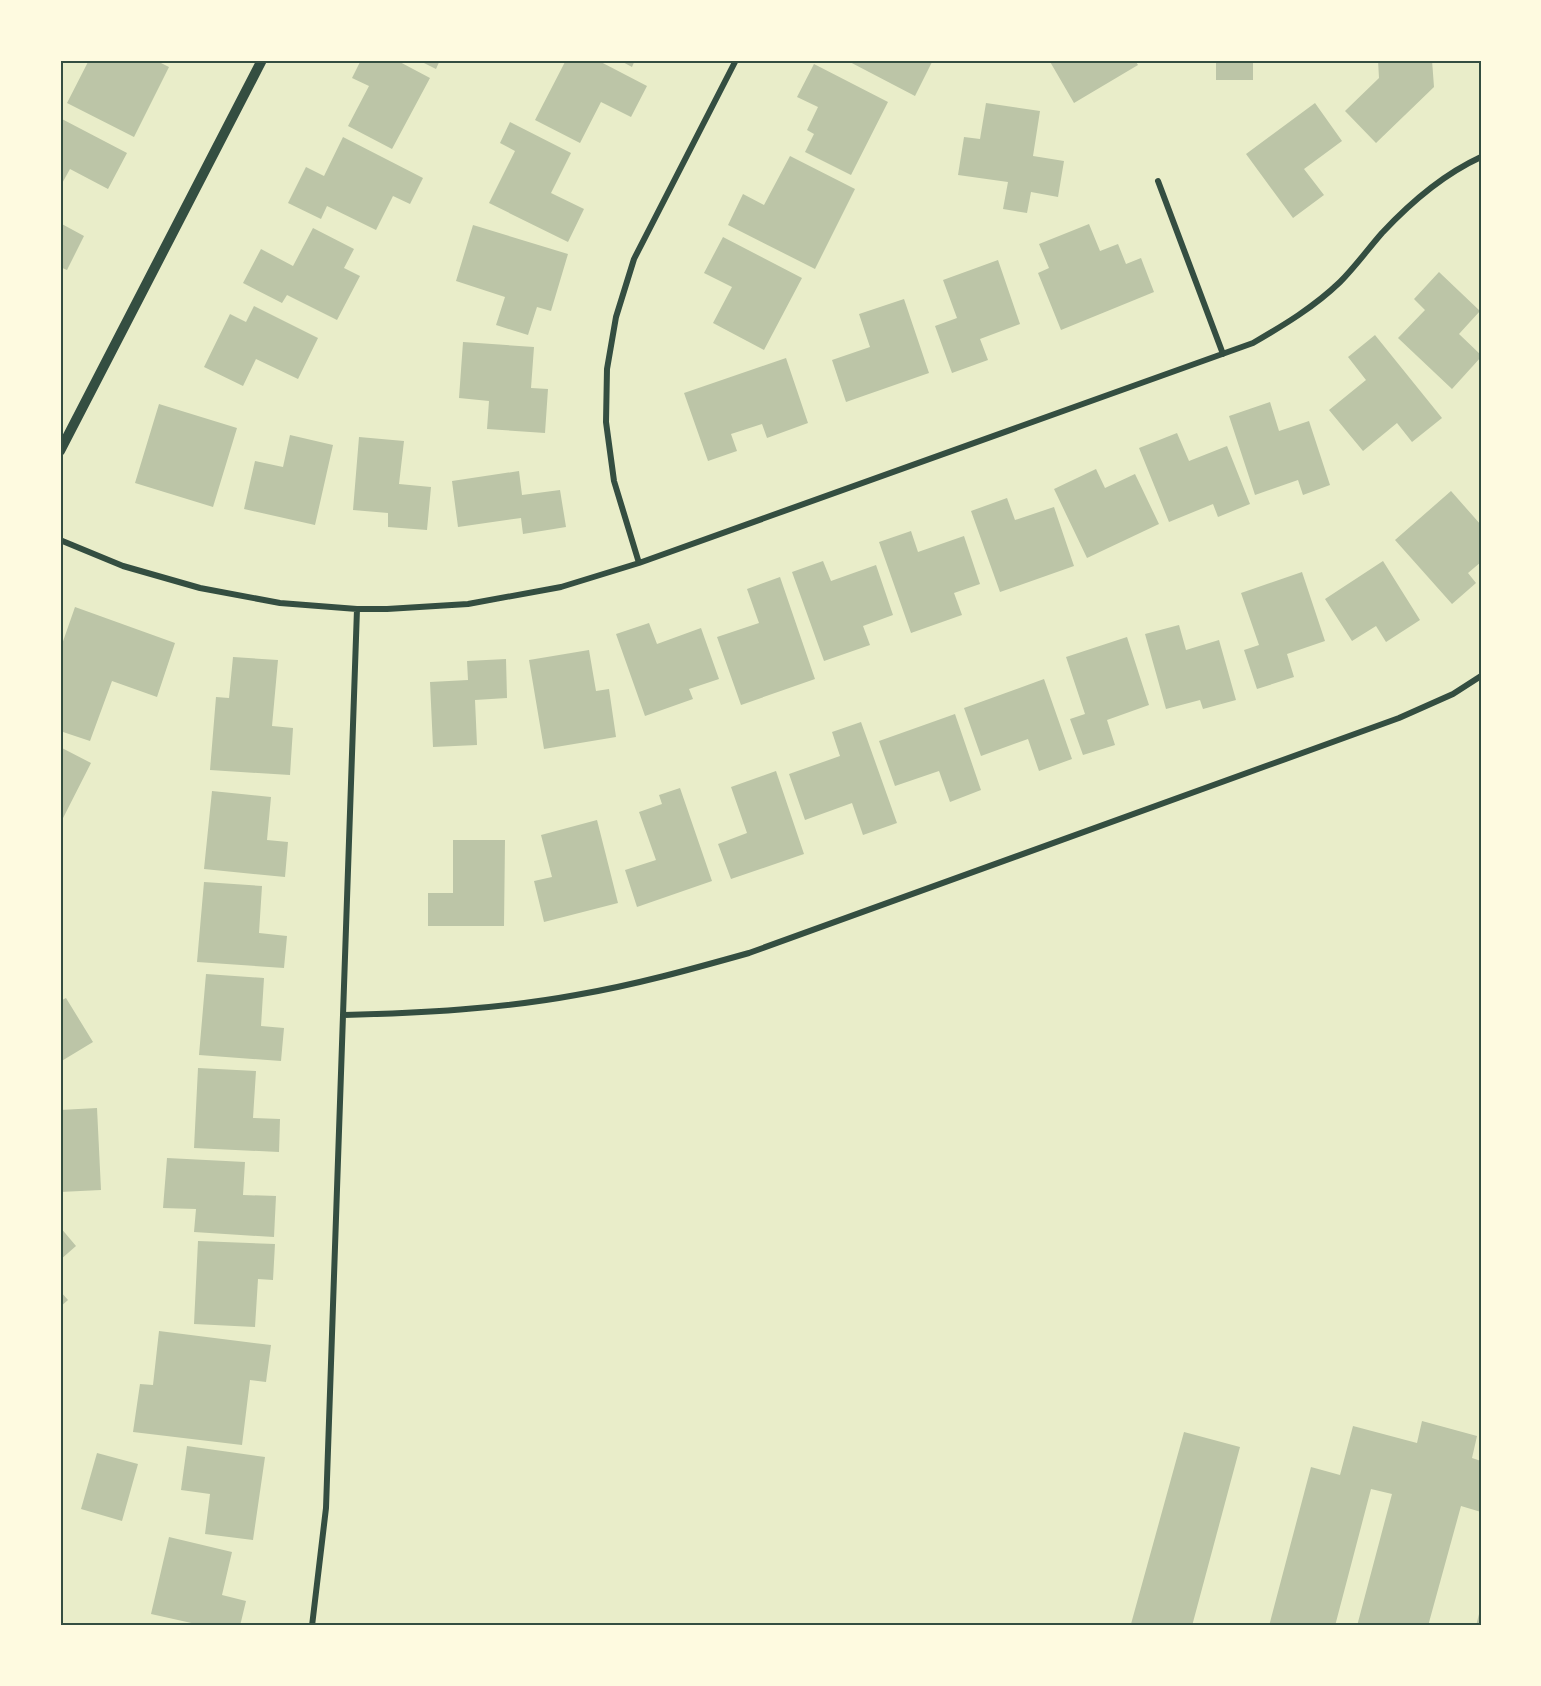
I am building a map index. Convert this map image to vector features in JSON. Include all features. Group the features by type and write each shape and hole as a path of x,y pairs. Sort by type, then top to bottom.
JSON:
{"street":[{"path":"60,451 262,60"},
{"path":"639,563 614,481 606,422 607,369 616,317 634,259 736,60"},
{"path":"60,540 123,566 200,588 280,603 387,609 468,604 561,587 639,563 1252,343 1299,316 1340,282 1384,231 1422,195 1466,164 1481,157"},
{"path":"1158,181 1223,354"},
{"path":"312,1626 326,1508 357,609"},
{"path":"344,1015 487,1007 576,995 663,976 750,953 1399,718 1453,694 1481,676"}],"building":[{"path":"89,60 155,60 169,67 134,137 67,103"},
{"path":"361,60 396,60 430,78 392,149 348,126 369,86 352,78"},
{"path":"418,60 440,60 436,69"},
{"path":"566,60 597,60 647,86 631,117 601,102 580,143 535,120"},
{"path":"619,60 635,60 632,67"},
{"path":"846,60 933,60 915,96"},
{"path":"1049,60 1135,60 1138,65 1074,103"},
{"path":"1216,60 1253,60 1253,80 1216,80"},
{"path":"1378,60 1432,60 1434,87 1376,143 1345,111 1379,78"},
{"path":"814,64 888,102 851,175 805,152 814,134 807,130 818,107 797,97"},
{"path":"986,103 1040,111 1033,156 1064,161 1058,197 1031,192 1027,213 1003,209 1008,182 958,175 964,137 980,139"},
{"path":"1315,103 1342,141 1304,169 1324,195 1293,218 1246,154"},
{"path":"60,118 127,153 108,189 70,169 60,187"},
{"path":"510,122 571,153 551,193 584,209 568,242 489,203 515,151 500,143"},
{"path":"343,137 423,178 410,204 393,196 376,230 327,206 321,219 288,203 306,167 324,176"},
{"path":"790,156 855,189 815,269 728,225 743,194 764,205"},
{"path":"60,223 84,236 67,270 60,267"},
{"path":"1089,224 1100,251 1118,244 1126,264 1141,258 1154,292 1061,330 1038,273 1049,268 1039,244"},
{"path":"473,225 568,254 551,311 537,307 528,335 496,325 505,297 456,281"},
{"path":"313,228 354,249 344,268 360,276 337,320 287,295 282,303 243,283 261,249 293,266"},
{"path":"723,237 802,278 764,350 713,323 732,287 704,273"},
{"path":"998,260 1020,324 980,339 988,360 952,373 935,326 957,318 943,280"},
{"path":"1439,272 1480,311 1459,334 1481,357 1452,389 1398,338 1425,310 1414,299"},
{"path":"904,299 929,373 846,402 832,360 870,347 859,314"},
{"path":"254,306 318,338 298,379 256,359 243,386 204,367 230,314 246,322"},
{"path":"1375,335 1442,418 1412,442 1397,423 1363,451 1329,410 1366,380 1348,357"},
{"path":"463,342 534,347 531,388 548,389 545,433 487,429 489,401 459,398"},
{"path":"786,358 808,423 767,438 762,424 731,434 737,451 708,461 684,393"},
{"path":"1270,402 1279,431 1309,421 1330,485 1303,495 1298,480 1255,495 1229,416"},
{"path":"159,404 237,428 213,507 135,483"},
{"path":"1177,433 1189,461 1227,446 1250,504 1218,517 1213,504 1169,522 1139,448"},
{"path":"290,435 333,445 315,525 244,509 255,461 283,467"},
{"path":"359,437 404,441 399,484 431,487 427,530 388,527 388,513 353,510"},
{"path":"1096,469 1105,488 1135,474 1159,524 1087,558 1054,489"},
{"path":"519,471 522,495 560,490 566,527 523,534 521,518 458,527 452,481"},
{"path":"1451,491 1481,525 1481,562 1468,573 1476,583 1452,604 1395,540"},
{"path":"1007,498 1015,520 1054,507 1074,566 1000,592 971,511"},
{"path":"911,531 918,552 964,536 980,584 954,593 962,615 911,633 879,542"},
{"path":"823,561 831,581 876,565 893,615 863,626 870,645 824,661 792,572"},
{"path":"1383,561 1420,620 1386,642 1376,626 1352,641 1325,599"},
{"path":"1302,572 1325,641 1287,654 1294,677 1257,689 1244,650 1259,645 1241,593"},
{"path":"780,577 815,679 741,705 717,637 759,623 747,589"},
{"path":"75,607 175,643 157,697 112,681 90,741 60,731 60,650"},
{"path":"649,623 657,644 701,628 719,679 689,689 693,699 645,716 616,634"},
{"path":"1179,625 1186,650 1219,640 1236,700 1203,709 1200,700 1166,709 1145,634"},
{"path":"1127,637 1149,705 1107,720 1115,745 1083,755 1070,719 1085,714 1066,657"},
{"path":"589,650 596,691 609,689 616,737 544,749 529,660"},
{"path":"233,657 278,660 272,726 293,728 290,775 210,770 216,697 229,698"},
{"path":"506,659 507,698 475,700 477,745 433,747 430,682 468,680 467,661"},
{"path":"1044,679 1072,759 1039,771 1028,739 981,756 964,708"},
{"path":"955,714 981,790 950,802 939,771 895,786 879,741"},
{"path":"861,722 897,823 863,835 852,803 805,820 789,774 840,756 832,732"},
{"path":"60,747 91,763 60,824"},
{"path":"776,771 804,854 731,879 718,844 747,833 731,787"},
{"path":"680,788 712,881 637,907 625,870 656,860 639,812 662,804 659,795"},
{"path":"212,791 271,797 267,840 288,842 285,877 204,869"},
{"path":"597,820 618,903 544,922 534,881 552,877 541,835"},
{"path":"453,840 505,840 504,926 428,926 428,893 453,893"},
{"path":"204,882 262,886 259,933 287,936 284,968 197,962"},
{"path":"206,974 264,978 261,1026 284,1028 281,1061 199,1055"},
{"path":"66,998 93,1042 60,1062 60,1001"},
{"path":"198,1068 256,1071 253,1118 280,1119 279,1152 194,1148"},
{"path":"97,1108 101,1190 60,1192 60,1110"},
{"path":"167,1158 245,1162 243,1195 276,1196 274,1237 194,1232 196,1209 163,1208"},
{"path":"60,1227 76,1246 60,1260"},
{"path":"198,1241 275,1244 273,1280 258,1279 255,1327 194,1324"},
{"path":"60,1291 68,1300 60,1307"},
{"path":"159,1331 271,1345 266,1382 250,1380 242,1445 133,1432 140,1384 153,1385"},
{"path":"1422,1421 1477,1436 1472,1458 1481,1461 1481,1512 1461,1506 1428,1626 1357,1626 1392,1494 1371,1489 1335,1626 1269,1626 1311,1467 1340,1475 1353,1426 1417,1443"},
{"path":"1184,1432 1240,1447 1192,1626 1138,1626 1131,1624"},
{"path":"187,1446 265,1457 253,1540 205,1534 210,1494 181,1490"},
{"path":"97,1453 138,1464 122,1521 81,1509"},
{"path":"169,1537 232,1552 222,1595 246,1601 240,1626 205,1626 151,1614"},
{"path":"1480,1610 1481,1626 1476,1626"}]}
